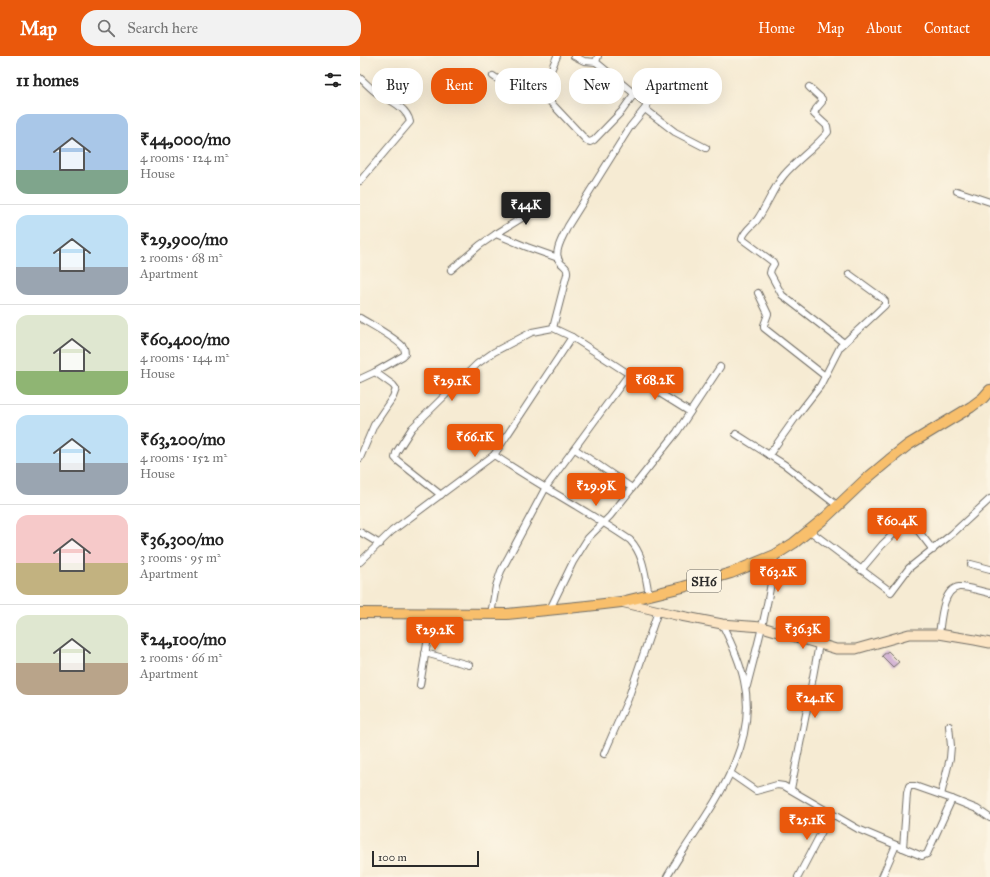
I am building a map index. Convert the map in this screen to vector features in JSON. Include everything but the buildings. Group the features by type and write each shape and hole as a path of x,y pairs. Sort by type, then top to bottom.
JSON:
{"main road":[{"name":"SH6","path":"360,613 507,614 621,602 683,587 731,573 775,555 794,543 810,531 865,480 908,445 971,407 983,398 990,390"},
{"path":"621,602 722,624 762,627 836,649 856,649 909,634 939,634 990,643"}],"street":[{"path":"552,68 557,56"},
{"path":"574,56 584,61 597,59 632,92"},
{"path":"360,78 376,92 396,104 407,115 410,122 360,181"},
{"path":"809,87 822,99 821,104 816,109 814,114 827,126 828,132 817,145 785,175 778,184 766,206 742,239 773,262 774,264 770,273 782,295 844,343"},
{"path":"552,104 587,141 590,142 594,140 622,111 632,97"},
{"path":"553,328 567,274 566,267 559,261 558,251 568,226 630,127 645,109 646,104"},
{"path":"645,109 675,132 706,148"},
{"path":"957,191 990,202"},
{"path":"451,270 496,234 525,216 543,200"},
{"path":"496,234 558,258"},
{"path":"769,455 820,386 836,353 844,343 886,303 882,298 849,274"},
{"path":"758,293 768,314 764,328 825,376"},
{"path":"360,318 392,339 404,349 405,354 404,356 360,379"},
{"path":"441,495 395,458 398,448 412,428 476,364 494,352 532,332 553,328 572,337 690,412"},
{"path":"360,562 392,531 494,455 572,337"},
{"path":"550,609 573,562 588,538 604,523 677,432 720,367"},
{"path":"360,458 362,447 374,425 393,397 396,389 393,385 375,372"},
{"path":"491,614 496,586 501,571 546,487 629,374"},
{"path":"736,434 785,465 838,506"},
{"path":"575,449 632,488"},
{"path":"494,455 517,471 546,487 630,540 638,550 642,559 649,595"},
{"path":"810,531 892,592 905,572 933,550 990,499"},
{"path":"861,570 882,545 906,522 914,524 933,550"},
{"path":"360,532 380,544"},
{"path":"746,690 762,627 775,555"},
{"path":"971,564 990,570"},
{"path":"939,634 943,608 953,589 961,587 990,593"},
{"path":"604,754 628,699 658,611"},
{"path":"420,685 432,614"},
{"path":"667,877 714,803 738,756 747,714 746,690 735,651 722,624"},
{"path":"791,789 808,709 819,644"},
{"path":"426,653 468,665"},
{"path":"941,795 950,758 951,746 949,726"},
{"path":"730,773 756,791 777,785 791,789 858,829 920,856 926,856 952,799"},
{"path":"903,848 907,793 909,786 915,786 952,799 977,809 990,818"},
{"path":"798,877 831,814"},
{"path":"882,877 896,845"}]}
